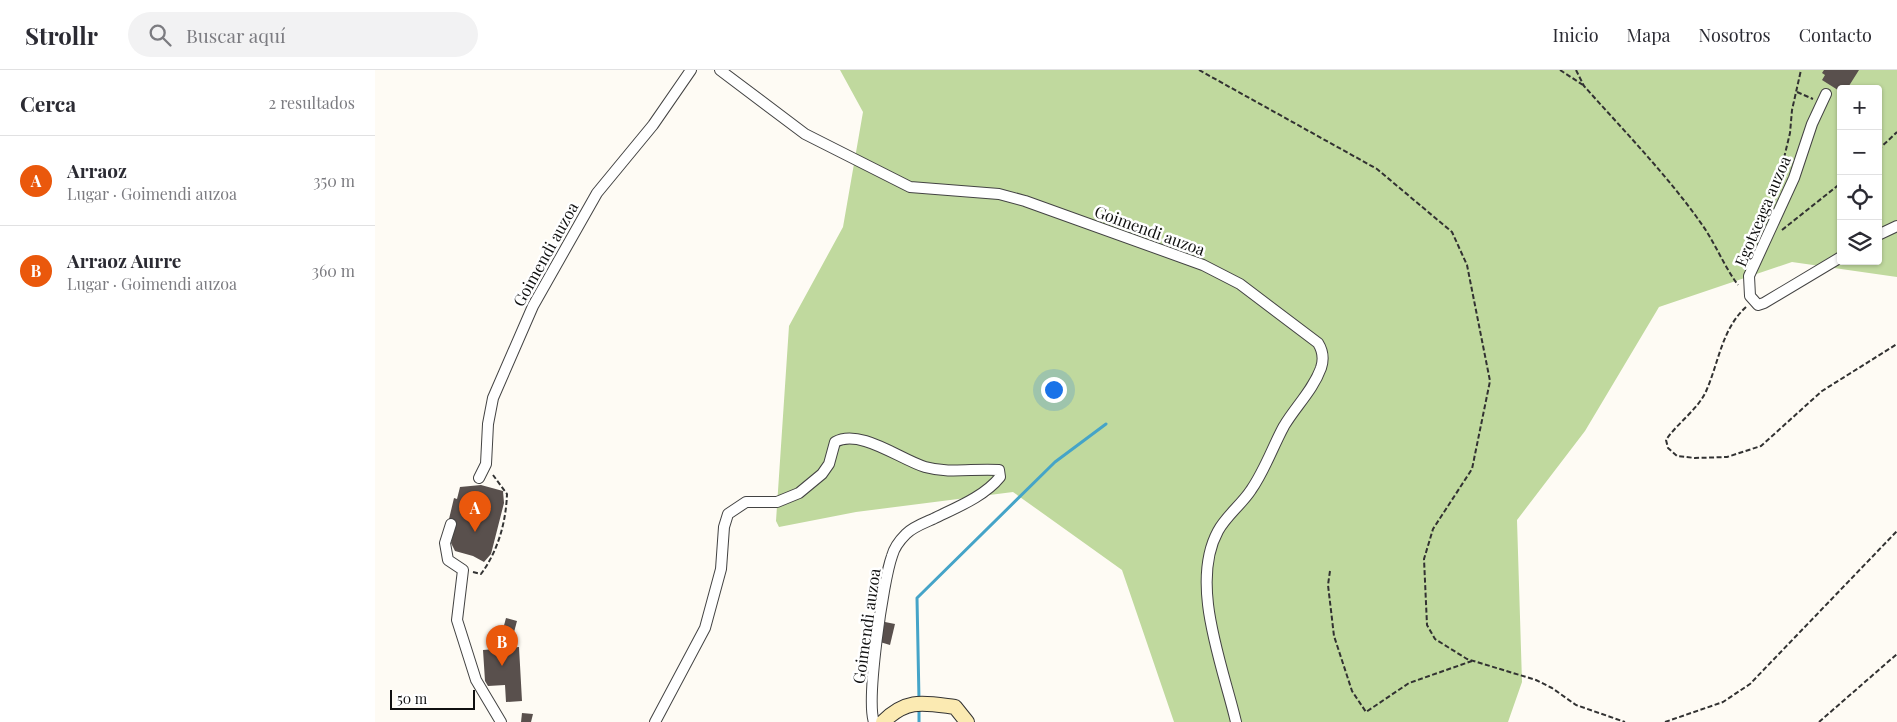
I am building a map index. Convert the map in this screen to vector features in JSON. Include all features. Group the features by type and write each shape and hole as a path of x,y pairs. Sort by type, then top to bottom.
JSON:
{"main road":[{"path":"883,722 895,710 916,704 955,707 967,722"}],"street":[{"name":"Goimendi auzoa","path":"481,473 486,464 488,424 493,398 533,306 597,193 653,125 691,70"},
{"name":"Goimendi auzoa","path":"719,70 805,134 910,187 999,194 1025,201 1177,254 1240,284 1318,344 1323,355 1322,367 1285,424 1253,487 1220,528 1207,556 1207,594 1215,641 1236,722"},
{"name":"Egotxeaga auzoa","path":"1751,299 1749,276 1794,178 1826,94"},
{"path":"1882,233 1897,226"},
{"path":"1751,299 1758,305 1777,297 1837,260"},
{"name":"Goimendi auzoa","path":"655,722 705,628 721,570 724,527 728,514 746,502 777,502 799,493 822,474 829,464 835,442 850,437 901,455 924,467 946,471 999,470 1000,477 995,484 972,499 913,529 901,540 892,555 885,583 873,668 870,712 873,722"},
{"path":"451,524 445,543 448,560 463,570 457,620 476,680 501,722"}],"path":[{"path":"1199,70 1377,169 1452,232 1467,265 1490,381 1472,469 1433,529 1424,559 1427,625 1435,639 1472,661 1536,680 1552,688 1576,705 1625,722"},
{"path":"1560,70 1585,86"},
{"path":"1576,70 1585,86 1659,170 1703,226 1727,270 1751,299 1730,328 1719,351 1707,391 1666,440 1667,448 1677,456 1695,458 1727,457 1761,446 1822,391 1897,344"},
{"path":"1776,191 1790,133 1801,70"},
{"path":"1797,92 1821,105"},
{"path":"1882,146 1897,132"},
{"path":"1779,232 1837,186"},
{"path":"463,570 481,574 489,563 496,552 506,505 507,494 503,486 481,473"},
{"path":"1665,722 1723,702 1750,684 1897,532"},
{"path":"1330,571 1329,585 1334,636 1351,691 1366,712 1409,683 1472,661"},
{"path":"1819,722 1897,654"}],"green space":[{"path":"840,70 1897,70 1897,277 1792,262 1659,307 1585,431 1517,520 1522,682 1508,722 1174,722 1122,570 1013,492 856,512 779,527 776,521 789,326 843,227 863,112"}],"building":[{"path":"1824,70 1859,70 1850,85 1837,85 1837,89 1822,80 1825,75 1822,73"},
{"path":"481,485 503,491 504,503 491,554 484,562 473,556 455,551 451,543 456,521 449,519 454,498 457,499 460,487"},
{"path":"506,618 517,621 513,636 502,633"},
{"path":"885,622 895,624 890,645 880,642"},
{"path":"519,647 522,701 506,702 505,685 488,686 485,681 483,650"},
{"path":"522,713 533,714 531,722 521,722"}],"waterway":[{"path":"919,700 917,598 1055,462 1106,424"},
{"path":"919,709 919,722"}],"place":[{"name":"Arraoz","path":"475,532"},
{"name":"Arraoz Aurre","path":"502,666"}]}
